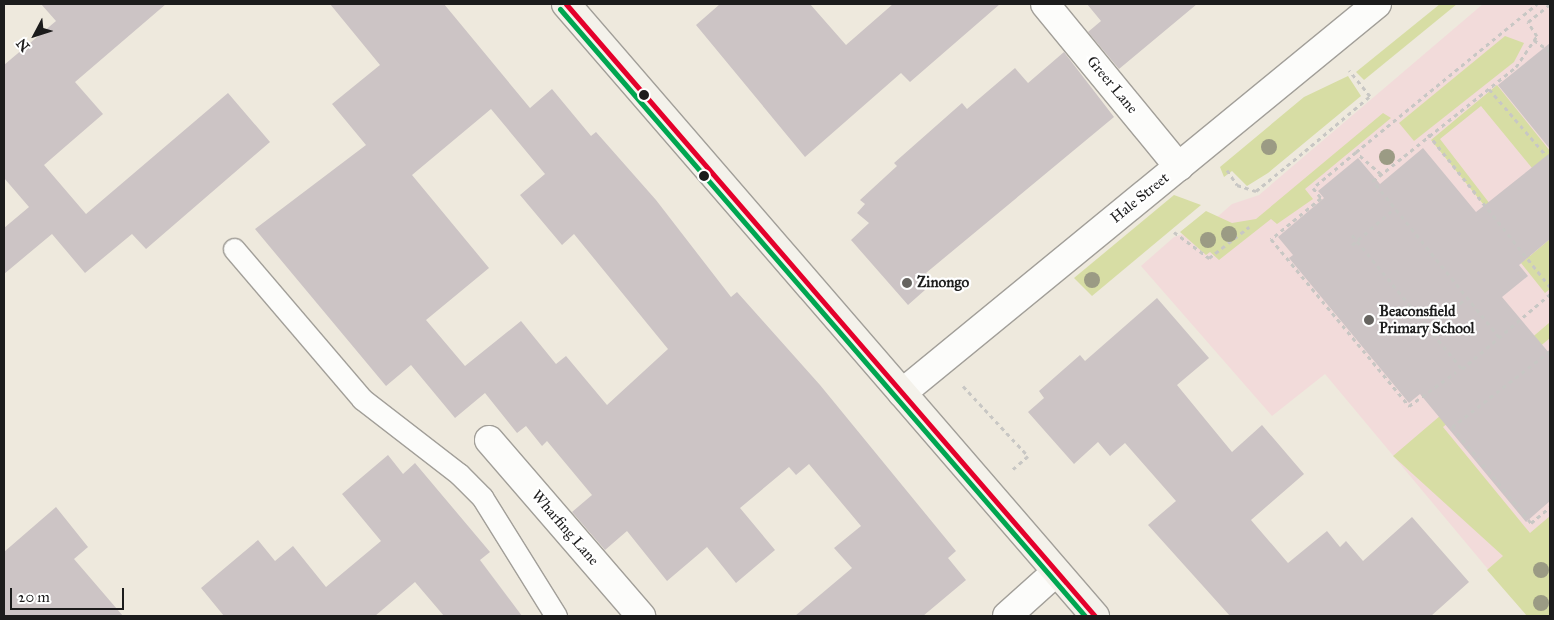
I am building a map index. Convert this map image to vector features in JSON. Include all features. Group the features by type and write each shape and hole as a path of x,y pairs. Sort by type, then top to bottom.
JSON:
{"street":[{"path":"566,4 1095,616"},
{"name":"Greer Lane","path":"1045,4 1179,167"},
{"name":"Hale Street","path":"902,392 1377,4"},
{"name":"Wharfing Lane","path":"489,440 641,616"},
{"path":"1008,616 1056,572"}],"lane":[{"path":"234,249 362,399 459,474 482,497 556,616"}],"path":[{"path":"1456,372 1409,406 1271,239 1321,198 1313,188 1536,4"},
{"path":"1499,337 1373,181 1428,134 1516,67 1537,36 1528,22 1550,4"},
{"path":"1534,40 1550,50"},
{"path":"1227,169 1237,186 1256,190 1305,151 1370,96 1349,70"},
{"path":"1488,89 1550,160"},
{"path":"1428,134 1550,287"},
{"path":"1356,152 1381,174"},
{"path":"1352,245 1394,209"},
{"path":"1174,232 1209,258 1249,227"},
{"path":"1352,235 1462,369 1550,294"},
{"path":"1430,330 1466,298"},
{"path":"1550,351 1452,427 1531,523 1550,506"},
{"path":"961,382 1028,456 1005,476"}],"shaded area":[{"name":"Beaconsfield Primary School","path":"1483,4 1550,4 1550,616 1527,616 1325,374 1272,416 1141,266 1174,237 1207,226 1232,204 1259,195"}],"green space":[{"path":"1440,4 1457,4 1364,80 1356,72"},
{"path":"1505,36 1524,43 1514,62 1414,141 1399,123"},
{"path":"1348,76 1361,96 1268,173 1247,186 1232,171 1224,177 1220,167 1304,97"},
{"path":"1497,85 1550,151 1550,180 1537,165 1532,168 1481,106 1440,139 1530,256 1550,239 1550,289 1545,293 1521,263 1527,258 1431,140"},
{"path":"1383,113 1391,118 1305,189 1313,199 1277,224 1271,219 1219,260 1210,252 1206,255 1180,232 1206,211 1232,223 1256,219"},
{"path":"1174,195 1201,205 1092,296 1074,278"},
{"path":"1549,323 1550,338 1443,427 1530,533 1550,516 1550,616 1527,616 1487,570 1503,556 1393,456"}],"building":[{"path":"41,4 166,4 75,82 103,114 44,165 86,214 228,93 270,142 146,249 132,234 85,273 52,234 4,274 4,228 29,207 4,178 4,65 56,21"},
{"path":"330,4 444,4 530,108 552,89 591,136 596,132 656,200 731,297 737,292 820,385 956,551 948,558 966,580 923,616 795,616 852,568 834,548 861,526 809,464 796,475 789,467 740,508 775,550 736,583 707,547 667,581 627,531 605,550 572,512 592,495 547,441 542,446 526,426 517,433 485,393 455,418 411,365 386,386 255,229 366,145 332,104 380,65","holes":["491,109 545,174 520,195 562,245 574,234 668,349 607,405 566,356 556,364 521,321 465,366 426,320 489,268 412,175"]},
{"path":"720,4 810,4 846,45 893,4 1000,4 910,82 901,73 805,157 696,25"},
{"path":"1087,4 1197,4 1119,69 1088,32 1101,21"},
{"path":"1550,43 1550,149 1498,85"},
{"path":"1064,52 1114,117 926,273 934,282 908,305 851,240 869,223 857,213 865,204 860,200 897,166 894,163 962,103 967,109 1015,68 1028,83"},
{"path":"1423,148 1476,212 1550,153 1550,239 1519,265 1528,276 1502,297 1550,354 1550,501 1526,522 1420,394 1409,403 1289,258 1293,255 1278,237 1324,198 1318,191 1358,158 1380,184"},
{"path":"1157,298 1209,358 1177,385 1232,452 1262,425 1304,474 1251,520 1288,563 1327,531 1340,547 1346,541 1363,561 1412,517 1469,582 1431,616 1230,616 1148,525 1176,501 1125,443 1110,456 1098,442 1074,464 1028,412 1044,398 1039,391 1080,355 1085,361"},
{"path":"388,455 403,474 415,463 490,552 480,560 522,616 444,616 415,582 375,616 224,616 201,588 258,540 275,561 293,546 326,587 381,541 342,494"},
{"path":"56,507 88,547 74,559 123,616 4,616 4,552"}],"transit line":[{"path":"566,4 1095,616"},
{"path":"560,9 1085,616"}],"place":[{"name":"Zinongo","path":"907,283"},
{"name":"Beaconsfield Primary School","path":"1369,320"}]}
